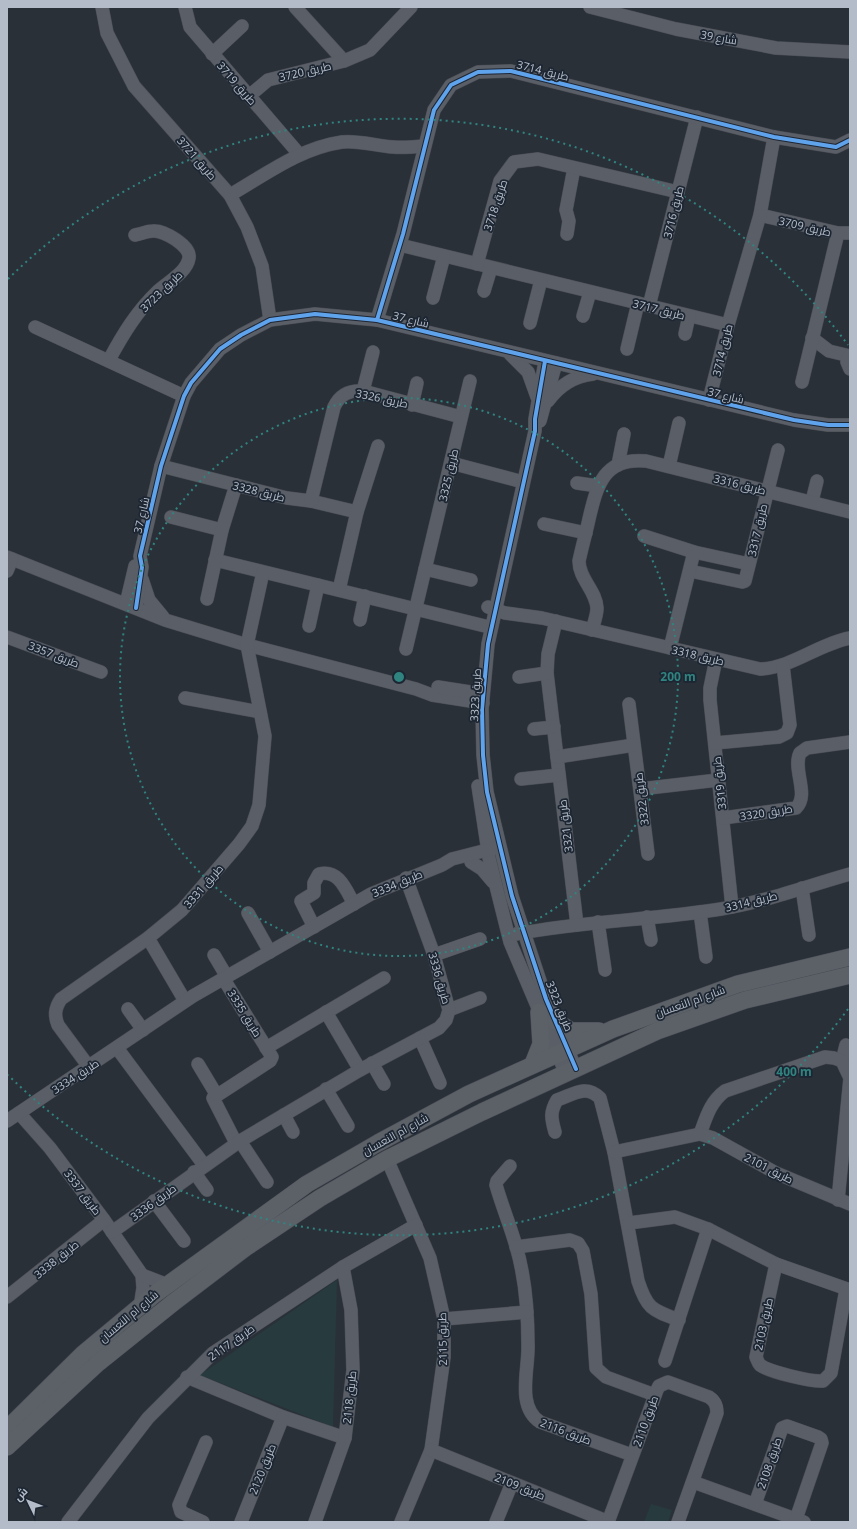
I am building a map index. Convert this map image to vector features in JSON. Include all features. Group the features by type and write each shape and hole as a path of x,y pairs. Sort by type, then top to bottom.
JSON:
{"main road":[{"name":"شارع ام النعسان","path":"7,1447 98,1363 174,1302 251,1244 320,1198 566,1062 613,1029 738,984 850,957"},
{"name":"شارع ام النعسان","path":"7,1429 83,1354 168,1284 307,1184 378,1143 462,1098 533,1064 566,1062 745,1000 850,975"},
{"path":"533,1064 541,1044 539,1012"},
{"path":"556,1021 565,1029 577,1032 613,1029"}],"street":[{"name":"طريق 3721","path":"102,7 106,33 134,86 230,196 247,227 262,266 270,320"},
{"name":"طريق 3719","path":"185,7 190,28 299,154"},
{"name":"طريق 3720","path":"295,7 344,61"},
{"name":"شارع 39","path":"590,7 676,29 776,48 850,52"},
{"name":"طريق 3720","path":"249,96 268,80 344,61 370,50 403,10"},
{"path":"212,54 242,26"},
{"name":"طريق 3714","path":"377,320 400,245 434,110 451,85 478,72 511,71 774,137 836,147 850,140"},
{"name":"طريق 3716","path":"627,349 643,305 678,192 697,117"},
{"name":"طريق 3714","path":"709,400 728,325 760,215 774,137"},
{"path":"230,196 299,154 342,142 356,142 394,148 424,146"},
{"name":"طريق 3718","path":"477,264 500,181 514,162 538,159 678,192"},
{"path":"567,234 569,221 566,210 574,168"},
{"name":"طريق 3709","path":"760,215 844,233"},
{"name":"طريق 3723","path":"109,360 137,313 158,291 181,272 189,258 189,253 184,246 168,234 154,230 135,235"},
{"path":"802,382 812,338 844,233"},
{"name":"طريق 3717","path":"400,245 728,325"},
{"path":"433,298 444,256"},
{"path":"484,291 491,268"},
{"path":"530,323 541,280"},
{"path":"583,316 590,292"},
{"name":"شارع 37","path":"131,606 141,575 140,556 161,466 184,396 191,383 220,349 241,335 270,320 315,314 377,320 794,420 828,425 850,426"},
{"path":"685,334 689,316"},
{"path":"35,327 184,396"},
{"path":"812,338 829,351 850,356 847,362 850,369"},
{"path":"363,392 373,352"},
{"name":"طريق 3323","path":"509,352 528,372 542,400"},
{"name":"طريق 3323","path":"551,362 513,526 507,537 493,605 479,698 485,774 494,852 495,885 510,942 539,1012 566,1062"},
{"path":"542,400 569,381 588,374 598,373"},
{"name":"طريق 3325","path":"406,649 470,381"},
{"path":"412,405 417,383"},
{"name":"طريق 3326","path":"311,501 337,401 346,393 363,392 461,417"},
{"path":"669,466 679,423"},
{"path":"618,465 624,434"},
{"path":"339,590 357,512 378,446"},
{"name":"طريق 3317","path":"690,571 744,582 750,564 766,490 778,450"},
{"name":"طريق 3316","path":"592,630 597,613 596,603 582,577 579,566 598,486 610,471 618,465 637,460 669,466 812,501 850,512"},
{"path":"451,464 523,482"},
{"name":"طريق 3328","path":"161,466 287,498 311,501 357,512"},
{"path":"812,501 817,481"},
{"path":"577,483 598,486"},
{"path":"207,599 222,530 236,485"},
{"path":"170,517 222,530"},
{"path":"544,524 586,533"},
{"name":"طريق 3317","path":"644,536 694,552 750,564"},
{"path":"670,648 694,552"},
{"name":"شارع 37","path":"131,606 135,564 140,556"},
{"path":"216,560 485,626"},
{"path":"8,562 166,620 247,645 416,688 433,687 479,698"},
{"path":"426,569 472,580"},
{"path":"247,645 263,572"},
{"path":"141,575 149,600 166,620"},
{"path":"309,626 318,585"},
{"path":"360,620 365,596"},
{"name":"طريق 3323","path":"493,605 485,626 479,698 476,770 484,832 494,852 556,1021 566,1062"},
{"name":"طريق 3318","path":"493,605 508,613 556,621 760,669 783,665 828,644 850,638"},
{"name":"طريق 3321","path":"556,621 548,654 547,673 577,925"},
{"name":"طريق 3357","path":"7,637 101,672"},
{"name":"طريق 3331","path":"89,1067 58,1026 56,1019 57,1005 61,999 148,938 182,910 239,844 252,826 259,805 265,736 247,645"},
{"name":"طريق 3319","path":"716,659 710,694 732,907"},
{"path":"715,743 779,737 787,733 790,725 783,665"},
{"path":"518,677 547,673"},
{"path":"185,698 260,712"},
{"name":"طريق 3322","path":"629,704 648,854"},
{"path":"534,729 554,727"},
{"name":"طريق 3320","path":"723,818 796,808 799,805 801,798 798,760 800,753 811,747 850,742"},
{"path":"557,757 634,744"},
{"path":"521,779 559,775"},
{"path":"640,789 718,780"},
{"path":"484,832 469,858 486,873 495,885"},
{"name":"طريق 3334","path":"7,1121 185,1001 354,904 406,878 442,865 450,866 469,858 494,852"},
{"path":"314,927 301,901 314,892 314,883 319,874 331,874 338,878 354,904"},
{"name":"طريق 3314","path":"510,942 548,934 577,925 700,912 732,907 850,874"},
{"name":"طريق 3336","path":"112,1232 238,1142 326,1089 439,1028 446,1020 449,1010 434,955 406,878"},
{"path":"802,888 809,935"},
{"path":"700,912 706,958"},
{"path":"248,914 270,952"},
{"path":"647,918 651,940"},
{"path":"598,922 605,970"},
{"path":"148,938 185,1001"},
{"path":"434,955 480,939"},
{"path":"214,955 225,978"},
{"name":"طريق 3335","path":"216,1094 270,1061 272,1057 225,978"},
{"name":"طريق 3335","path":"266,1048 384,978"},
{"path":"449,1010 480,998"},
{"path":"128,1008 143,1030"},
{"path":"326,1012 360,1070"},
{"path":"420,1038 440,1083"},
{"path":"614,1152 700,1134 712,1104 717,1096 724,1091 825,1057 842,1061 846,1045"},
{"path":"117,1048 199,1169 207,1190"},
{"name":"طريق 2101","path":"700,1134 713,1138 776,1173 844,1202 850,1078 842,1061"},
{"path":"372,1063 384,1084"},
{"path":"198,1064 216,1094 213,1100 238,1142 267,1182"},
{"path":"326,1089 348,1126"},
{"path":"555,1132 551,1119 551,1110 557,1100 586,1090 593,1092 600,1098 614,1152 629,1223 638,1281 644,1300 655,1311 679,1320"},
{"name":"طريق 3337","path":"19,1113 50,1148 104,1220 142,1275"},
{"path":"284,1115 293,1132"},
{"name":"طريق 2115","path":"387,1160 430,1258 444,1320 444,1357 431,1450 401,1522"},
{"name":"طريق 2116","path":"510,1166 497,1181 496,1185 516,1247 527,1312 528,1347 526,1399 529,1412 540,1422 632,1455"},
{"path":"154,1201 184,1241"},
{"name":"طريق 2103","path":"629,1223 675,1216 708,1229 776,1264 848,1289 831,1373 823,1381 814,1382 767,1369 759,1364 756,1357 776,1264"},
{"name":"طريق 3338","path":"7,1297 104,1220"},
{"name":"طريق 2117","path":"68,1522 148,1418 187,1377 213,1353 343,1267 416,1225"},
{"path":"665,1361 708,1229"},
{"path":"516,1247 570,1240 578,1243 583,1251 591,1294 596,1368 606,1378 655,1395"},
{"name":"طريق 2118","path":"315,1522 345,1438 353,1370 352,1310 343,1267"},
{"path":"140,1307 144,1288 142,1275 168,1284"},
{"path":"444,1320 527,1312"},
{"path":"187,1377 283,1416 345,1438"},
{"name":"طريق 2110","path":"609,1522 655,1395 659,1386 668,1382 709,1397 716,1403 717,1413 678,1522"},
{"name":"طريق 2120","path":"241,1522 283,1416"},
{"name":"طريق 2108","path":"693,1482 800,1520 822,1444 820,1438 787,1426 782,1428 755,1504"},
{"path":"203,1522 181,1512 179,1505 206,1442"},
{"name":"طريق 2109","path":"431,1450 609,1522"},
{"path":"496,1522 512,1483"}],"green space":[{"path":"337,1280 333,1427 200,1375"},
{"path":"651,1504 672,1510 668,1522 644,1522"}],"cycle path":[{"path":"377,320 403,234 434,110 451,85 478,72 511,71 774,137 836,147 850,140"},
{"path":"136,608 142,567 140,556 161,466 184,396 191,383 220,349 241,335 270,320 315,314 377,320 794,420 828,425 850,425"},
{"path":"545,361 535,419 535,431 488,644 482,709 483,755 487,792 512,896 546,999 576,1069"}]}
